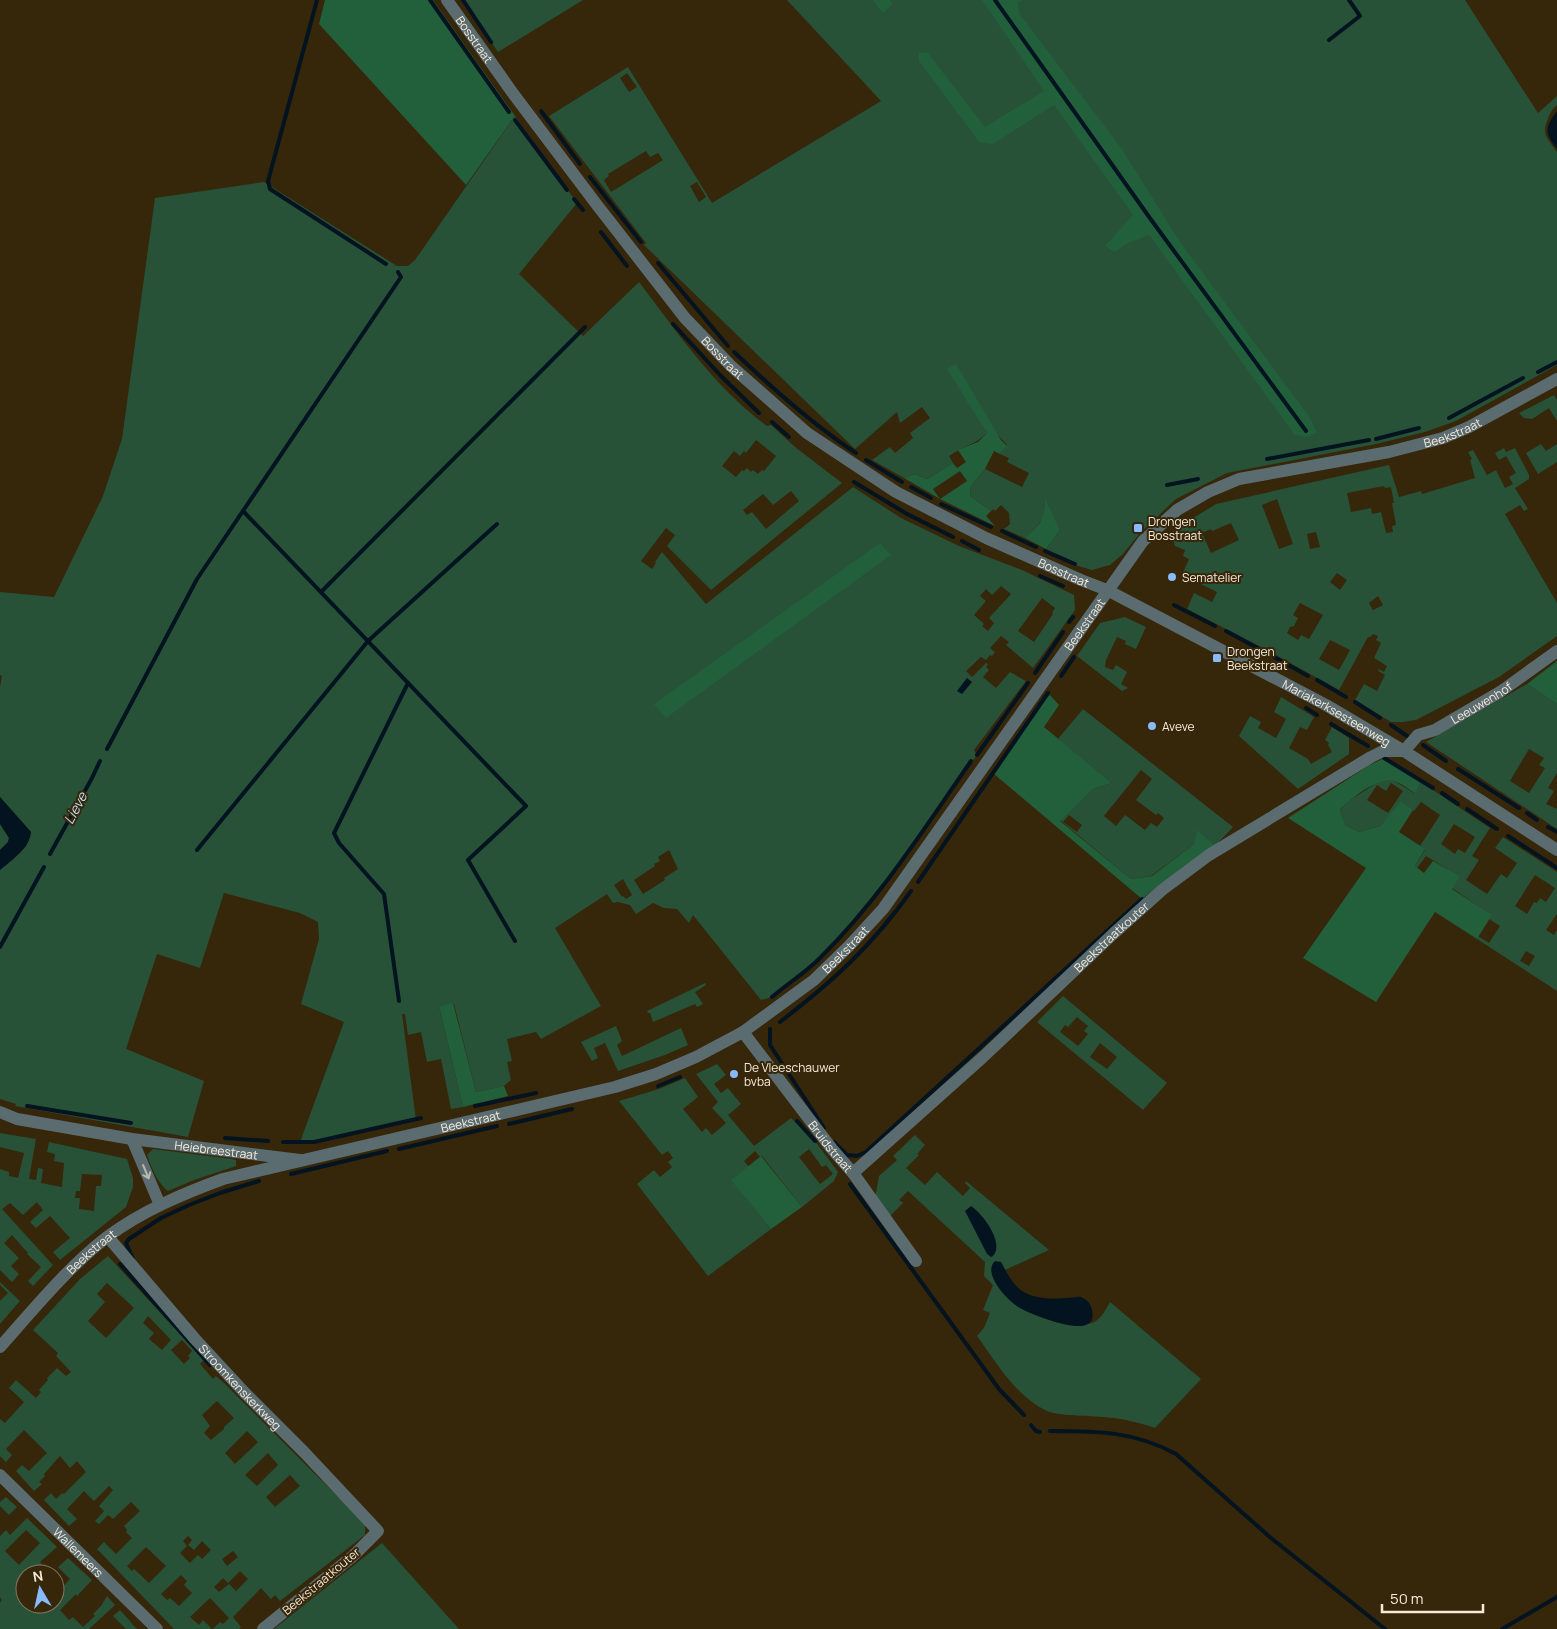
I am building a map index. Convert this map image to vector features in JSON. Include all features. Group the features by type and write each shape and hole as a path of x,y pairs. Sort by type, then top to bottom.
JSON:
{"street":[{"name":"Bosstraat","path":"448,0 512,92 597,205 686,318 731,366 807,434 896,492 986,538 1107,590"},
{"name":"Beekstraat","path":"0,1348 67,1275 108,1237 160,1205 223,1179 615,1087 656,1074 696,1057 743,1032 814,980 883,909 1107,590 1144,541 1177,510 1208,492 1239,479 1388,452 1446,437 1469,427 1557,379"},
{"name":"Mariakerksesteenweg","path":"1107,590 1294,688 1404,752 1557,850"},
{"name":"Leeuwenhof","path":"1404,752 1418,735 1435,730 1500,692 1557,651"},
{"name":"Beekstraatkouter","path":"853,1173 983,1057 1162,890 1209,855 1371,757 1383,751 1404,752"},
{"name":"Bruidstraat","path":"743,1032 832,1149 853,1173 916,1261"},
{"name":"Heiebreestraat","path":"0,1112 17,1119 132,1139 300,1160"},
{"path":"132,1139 160,1205"},
{"name":"Stroomkenskerkweg","path":"108,1237 195,1339 238,1386 304,1452 378,1531"},
{"name":"Wallemeers","path":"0,1475 157,1629"},
{"name":"Beekstraatkouter","path":"263,1629 353,1556 378,1531"}],"green space":[{"path":"325,0 433,0 515,116 466,185 319,24"},
{"path":"463,0 583,0 498,52"},
{"path":"787,0 1465,0 1538,113 1557,96 1557,105 1550,113 1545,133 1557,152 1557,365 1456,421 1425,432 1376,444 1227,473 1176,499 1110,565 1092,570 1075,565 1046,549 1060,530 1045,500 1044,517 1025,538 1004,529 1010,524 1009,513 1001,505 995,511 994,509 991,511 970,496 971,486 985,469 1022,487 1029,473 1007,462 1009,458 1000,454 1007,445 972,406 987,433 949,456 953,463 927,479 915,474 904,478 872,460 890,447 895,453 913,438 910,433 930,418 922,407 900,423 897,412 855,449 644,245 646,243 549,116 628,67 712,203 881,101","holes":["627,73 637,87 629,92 620,78","646,151 650,157 658,153 663,160 611,192 604,180 609,176 608,174","697,182 706,197 699,202 690,186"]},
{"path":"872,0 890,0 893,4 883,13"},
{"path":"982,0 1023,0 1018,2 1019,13 1122,149 1180,242 1308,415 1317,432 1308,437 1295,435 1149,235 1126,244 1115,252 1105,246 1133,215 1054,105 993,144 979,142 919,61 919,52 928,53 985,127 1044,91"},
{"path":"515,116 577,203 519,274 583,336 639,282 682,340 730,394 748,411 767,426 771,425 795,447 842,483 711,590 667,546 675,535 666,528 641,561 652,569 662,552 706,604 853,487 901,518 959,546 1022,570 1074,595 1075,610 1033,668 1006,645 1009,642 1001,636 990,648 995,652 992,656 990,655 986,660 981,657 966,671 972,677 986,663 988,664 986,667 989,670 983,677 996,688 1010,672 1026,681 974,750 977,755 873,899 818,960 772,997 761,1000 693,915 689,923 677,909 664,908 653,903 636,914 630,905 618,902 613,903 607,894 555,928 601,1006 541,1039 536,1032 507,1039 512,1061 507,1062 511,1080 504,1086 476,1092 454,1004 439,1006 463,1107 451,1109 441,1059 427,1062 421,1032 408,1035 405,1014 402,1014 416,1120 314,1142 300,1142 344,1022 301,1004 319,939 318,922 300,913 224,893 200,968 157,954 126,1049 204,1081 188,1137 15,1106 16,1104 0,1099 0,870 26,846 31,832 0,797 0,687 2,676 0,675 0,592 54,597 103,496 122,439 155,198 264,182 397,266 408,266 415,260","holes":["756,440 776,456 764,471 762,470 758,474 753,470 751,472 747,468 744,471 742,470 736,477 722,466 734,451 740,456 744,451 746,453","791,491 799,501 766,529 752,512 747,515 743,510 763,494 773,505","1001,586 1011,594 989,618 994,623 988,631 982,626 984,624 974,615 986,601 980,596 986,589 992,595","1042,598 1055,608 1034,642 1018,631","669,850 678,869 643,894 634,880 660,861 658,857","623,879 632,895 626,899 622,897 614,885"]},
{"path":"956,364 1001,440 1007,446 1000,454 994,451 985,469 971,486 970,496 991,511 986,516 995,526 940,499 904,478 915,474 927,479 953,463 957,468 966,462 958,450 978,442 987,433 947,369","holes":["960,471 967,481 940,499 933,489"]},
{"path":"1554,395 1557,400 1557,421 1549,408 1532,419 1524,418 1519,413"},
{"path":"1541,444 1546,451 1557,444 1557,462 1538,474 1526,453"},
{"path":"1504,448 1506,452 1515,448 1529,475 1529,479 1515,488 1528,509 1524,511 1520,505 1505,514 1557,603 1557,636 1499,677 1416,720 1391,722 1355,700 1364,684 1377,691 1385,675 1378,671 1379,669 1384,672 1387,666 1374,658 1381,643 1376,640 1378,636 1373,634 1368,637 1339,690 1187,609 1194,593 1212,602 1217,592 1182,575 1189,559 1183,556 1185,550 1175,546 1171,534 1177,528 1216,504 1389,465 1399,497 1421,491 1422,494 1475,478 1470,460 1472,459 1468,452 1473,450 1487,475 1496,470 1505,488 1513,484 1509,477 1516,473 1506,456 1499,460 1495,453","holes":["1384,486 1385,488 1391,487 1396,525 1392,526 1393,532 1386,533 1381,512 1372,514 1371,508 1351,512 1347,493","1277,499 1293,544 1279,549 1262,505","1231,523 1239,540 1211,553 1202,533 1211,529 1212,531","1316,532 1320,547 1310,549 1307,534","1337,573 1347,580 1340,590 1330,582","1378,596 1383,605 1373,610 1369,603","1300,603 1323,615 1309,639 1301,635 1298,640 1287,633 1290,627 1294,626 1298,618 1293,615","1330,640 1350,650 1339,670 1319,659"]},
{"path":"1045,498 1060,530 1046,549 1025,538 1041,521"},
{"path":"880,543 891,555 666,718 654,704"},
{"path":"1125,617 1146,627 1136,649 1125,644 1126,641 1117,637 1106,660 1105,667 1113,670 1116,665 1127,672 1121,684 1128,688 1122,691 1077,656 1100,623"},
{"path":"1557,661 1557,704 1527,684"},
{"path":"1527,684 1557,704 1557,773 1548,788 1554,791 1546,804 1557,809 1557,829 1426,742","holes":["1529,749 1544,758 1539,765 1545,768 1529,793 1510,781"]},
{"path":"1048,693 1059,705 1044,727 1112,783 1093,789 1060,821 1131,879 1152,876 1194,844 1197,830 1215,846 1142,899 994,774"},
{"path":"1281,697 1314,717 1307,730 1300,727 1289,748 1308,759 1311,764 1332,752 1328,745 1329,743 1325,740 1332,727 1349,738 1349,754 1298,789 1239,736 1250,716 1261,722 1258,728 1276,738 1286,719 1274,712"},
{"path":"1083,709 1233,827 1215,846 1194,844 1151,876 1131,879 1060,820 1093,789 1112,783 1058,739","holes":["1141,770 1152,779 1136,800 1156,815 1158,813 1164,818 1157,827 1151,823 1145,830 1125,815 1116,826 1104,816","1069,815 1082,825 1077,832 1063,822"]},
{"path":"1384,758 1421,782 1415,793 1394,781 1388,780 1373,785 1340,810 1345,825 1359,832 1380,826 1401,801 1413,810 1399,832 1425,849 1415,866 1424,873 1433,861 1460,876 1452,889 1492,915 1477,939 1435,912 1376,1002 1303,958 1366,868 1288,818 1368,766"},
{"path":"1381,780 1393,780 1414,793 1421,782 1490,828 1472,856 1479,860 1466,880 1487,894 1501,874 1507,878 1517,863 1495,848 1503,837 1557,872 1557,914 1546,930 1554,935 1557,930 1557,991 1477,939 1478,936 1489,943 1500,926 1489,919 1491,915 1452,888 1459,876 1426,856 1417,868 1415,866 1425,850 1420,846 1440,815 1421,802 1414,811 1401,802 1380,826 1359,832 1345,825 1340,810 1349,801","holes":["1391,783 1403,791 1388,813 1367,800 1377,785 1386,791","1454,824 1475,837 1465,853 1458,849 1455,854 1441,844","1535,875 1555,888 1546,902 1540,898 1537,903 1534,902 1527,914 1515,906","1526,951 1535,956 1529,966 1520,961"]},
{"path":"0,824 9,838 8,842 0,850"},
{"path":"705,983 706,985 695,992 703,1004 697,1007 695,1004 653,1022 650,1013 647,1011"},
{"path":"1063,996 1167,1083 1143,1110 1037,1022","holes":["1077,1017 1088,1026 1084,1031 1088,1034 1078,1046 1060,1032 1065,1025 1068,1027","1100,1043 1117,1057 1107,1069 1090,1057"]},
{"path":"453,1003 476,1092 504,1086 508,1096 463,1107 439,1006"},
{"path":"616,1026 622,1041 617,1045 622,1056 681,1028 688,1045 618,1071 605,1043 594,1048 598,1058 592,1061 581,1042"},
{"path":"717,1064 726,1075 714,1084 721,1093 728,1088 741,1104 728,1115 754,1146 791,1118 818,1145 838,1172 834,1181 802,1207 762,1156 760,1157 755,1151 744,1161 749,1167 732,1180 771,1229 708,1276 637,1184 654,1170 660,1177 672,1167 668,1162 673,1158 668,1151 662,1155 619,1101 659,1089 685,1078 698,1097 683,1109 702,1132 706,1128 712,1135 726,1123 712,1108 718,1102 696,1074","holes":["809,1149 822,1167 826,1165 833,1174 820,1184 799,1157"]},
{"path":"0,1133 36,1139 29,1179 36,1180 38,1168 43,1169 41,1183 62,1187 64,1163 54,1161 55,1154 47,1152 49,1142 127,1159 133,1178 133,1187 126,1207 60,1260 53,1252 70,1238 50,1216 36,1228 30,1222 43,1210 37,1202 23,1215 10,1203 2,1209 53,1265 33,1286 28,1281 41,1267 27,1254 12,1235 4,1243 19,1258 11,1266 19,1274 12,1282 0,1270 0,1169 9,1172 9,1176 18,1178 24,1153 0,1147","holes":["82,1174 102,1175 101,1186 96,1186 94,1211 79,1209 80,1198 75,1198 76,1191 80,1191"]},
{"path":"915,1135 925,1145 917,1154 919,1155 906,1168 925,1185 937,1172 963,1196 970,1188 965,1183 966,1181 1049,1250 1005,1270 1001,1262 1013,1303 1031,1313 1053,1321 1077,1325 1096,1321 1110,1302 1201,1379 1155,1428 1115,1418 1065,1415 1051,1412 1034,1404 1015,1387 977,1336 984,1328 990,1313 983,1310 993,1285 984,1276 985,1262 908,1191 899,1200 903,1203 889,1217 875,1198 879,1176 897,1160 893,1156"},
{"path":"153,1149 232,1159 236,1160 236,1166 168,1191 158,1180 147,1155"},
{"path":"761,1156 802,1207 771,1229 731,1180"},
{"path":"108,1256 204,1360 200,1364 213,1379 216,1376 224,1383 365,1524 365,1535 280,1601 275,1595 271,1599 261,1588 233,1617 241,1627 239,1629 213,1629 220,1622 223,1624 229,1618 210,1598 190,1617 199,1625 203,1620 210,1629 174,1629 97,1549 104,1542 116,1554 132,1538 126,1532 127,1530 124,1526 140,1511 131,1502 113,1519 108,1515 99,1524 95,1521 104,1511 99,1506 113,1490 109,1486 94,1501 84,1491 67,1509 77,1519 69,1526 44,1500 51,1493 56,1499 62,1493 64,1494 86,1472 77,1461 70,1468 60,1456 44,1474 45,1476 39,1482 42,1484 34,1491 16,1471 22,1465 29,1471 47,1453 24,1430 6,1449 12,1455 6,1462 0,1456 0,1419 5,1423 24,1402 9,1388 16,1380 36,1398 41,1392 39,1390 48,1380 47,1378 57,1368 66,1376 71,1372 56,1356 58,1353 33,1330 80,1279","holes":["107,1283 134,1308 106,1338 88,1321 105,1302 97,1294","148,1316 171,1340 162,1350 149,1339 154,1333 143,1323","182,1340 192,1351 188,1356 190,1358 184,1364 171,1350","217,1401 234,1418 211,1440 204,1433 210,1426 202,1415","247,1431 258,1442 235,1464 225,1453","268,1453 278,1465 257,1486 245,1475","290,1475 300,1486 275,1507 266,1497","188,1536 192,1540 188,1545 194,1550 202,1541 211,1550 202,1559 198,1555 190,1563 180,1553 187,1546 183,1541","146,1547 166,1566 149,1583 134,1569 132,1571 127,1566","233,1551 238,1557 227,1566 222,1559","240,1571 248,1579 236,1591 229,1584 219,1592 214,1587 223,1578 228,1583","181,1575 187,1581 184,1585 192,1593 179,1606 170,1598 167,1600 161,1594"]},
{"path":"0,1282 20,1301 0,1324 0,1301 8,1293 0,1285"},
{"path":"6,1497 17,1507 9,1515 0,1506 0,1502"},
{"path":"27,1518 57,1547 40,1562 42,1564 20,1564 40,1543 26,1530 5,1551 18,1564 15,1564 15,1614 64,1614 69,1620 73,1617 83,1627 95,1616 93,1614 107,1596 115,1605 89,1629 0,1629 0,1603 2,1600 0,1597 0,1536 6,1530 10,1535"},
{"path":"382,1543 459,1629 274,1629"},
{"path":"68,1558 92,1580 77,1596 76,1594 65,1605 65,1584 70,1579 65,1574 65,1564 61,1564"},
{"path":"120,1610 137,1629 126,1629 113,1616"}],"water":[{"path":"1557,111 1557,149 1548,134 1548,126"},
{"path":"967,678 972,682 962,694 957,691"},
{"path":"0,797 31,832 24,848 0,870 0,850 8,842 9,838 0,824"},
{"path":"971,1206 986,1221 994,1236 996,1250 991,1257 987,1254 965,1211"},
{"path":"995,1261 1001,1262 1013,1283 1028,1294 1045,1298 1079,1297 1084,1299 1091,1307 1093,1313 1092,1320 1085,1325 1073,1326 1044,1318 1018,1307 1004,1295 993,1277 991,1271"}],"waterway":[{"path":"317,0 268,181 270,189 386,264"},
{"path":"430,0 509,112"},
{"path":"463,0 491,42"},
{"path":"995,0 1152,221 1306,431"},
{"path":"1329,40 1360,16 1349,0"},
{"path":"541,111 580,164"},
{"path":"515,120 567,190"},
{"path":"590,177 641,242"},
{"path":"574,199 583,210"},
{"path":"601,232 627,266"},
{"path":"658,263 728,346"},
{"path":"107,749 197,579 401,277 398,272"},
{"path":"673,324 721,376 759,413"},
{"path":"321,592 585,327"},
{"path":"734,352 793,405 856,453"},
{"path":"1538,372 1557,362"},
{"path":"1449,418 1523,378"},
{"path":"772,422 789,437"},
{"path":"1376,439 1419,428"},
{"path":"1267,459 1369,440"},
{"path":"866,460 902,482"},
{"path":"1167,485 1198,479"},
{"path":"854,482 907,514 953,537"},
{"path":"911,487 931,498"},
{"path":"941,504 991,527"},
{"path":"243,511 526,806 468,860 515,941"},
{"path":"197,850 368,641 497,524"},
{"path":"1002,531 1036,547"},
{"path":"962,541 979,550"},
{"path":"1045,551 1075,564"},
{"path":"1040,576 1063,586"},
{"path":"1174,605 1215,626"},
{"path":"1069,622 1073,617"},
{"path":"1226,631 1263,651"},
{"path":"1035,673 1063,632"},
{"path":"1061,676 1074,657"},
{"path":"1274,657 1308,676"},
{"path":"1317,680 1346,697"},
{"path":"399,1001 384,894 339,843 334,833 408,683"},
{"path":"977,755 1028,683"},
{"path":"918,882 1048,693"},
{"path":"1355,702 1380,718"},
{"path":"1306,708 1317,715"},
{"path":"1331,724 1368,746"},
{"path":"1391,725 1407,736"},
{"path":"1423,745 1446,761"},
{"path":"1384,758 1433,788"},
{"name":"Lieve","path":"50,854 100,761"},
{"path":"772,997 814,964 861,913 900,863 971,761"},
{"path":"1458,769 1519,808"},
{"path":"1442,793 1458,804"},
{"path":"1467,809 1497,829"},
{"path":"1527,813 1537,820"},
{"path":"1548,827 1557,832"},
{"path":"1508,836 1557,868"},
{"path":"0,947 44,867"},
{"path":"780,1022 851,962 882,929 911,891"},
{"path":"834,1142 847,1155 857,1156 866,1152 1142,899"},
{"path":"770,1029 770,1045 824,1128"},
{"path":"658,1086 680,1077"},
{"path":"475,1106 536,1093"},
{"path":"27,1106 131,1123"},
{"path":"509,1124 572,1109"},
{"path":"283,1142 314,1142 421,1118"},
{"path":"797,1121 815,1141"},
{"path":"399,1149 497,1126"},
{"path":"225,1138 268,1141"},
{"path":"291,1174 387,1151"},
{"path":"133,1259 126,1243 129,1239 161,1218 220,1193 259,1181"},
{"path":"850,1184 999,1389 1024,1415"},
{"path":"120,1264 210,1365"},
{"path":"1031,1425 1036,1431 1040,1432"},
{"path":"1050,1431 1083,1431 1114,1434 1145,1441 1176,1454 1271,1538 1385,1629"},
{"path":"1502,1629 1557,1597"}],"place":[{"name":"Drongen Bosstraat","path":"1138,528"},
{"name":"Sematelier","path":"1172,577"},
{"name":"Drongen Beekstraat","path":"1217,658"},
{"name":"Aveve","path":"1152,726"},
{"name":"De Vleeschauwer bvba","path":"734,1074"}]}
